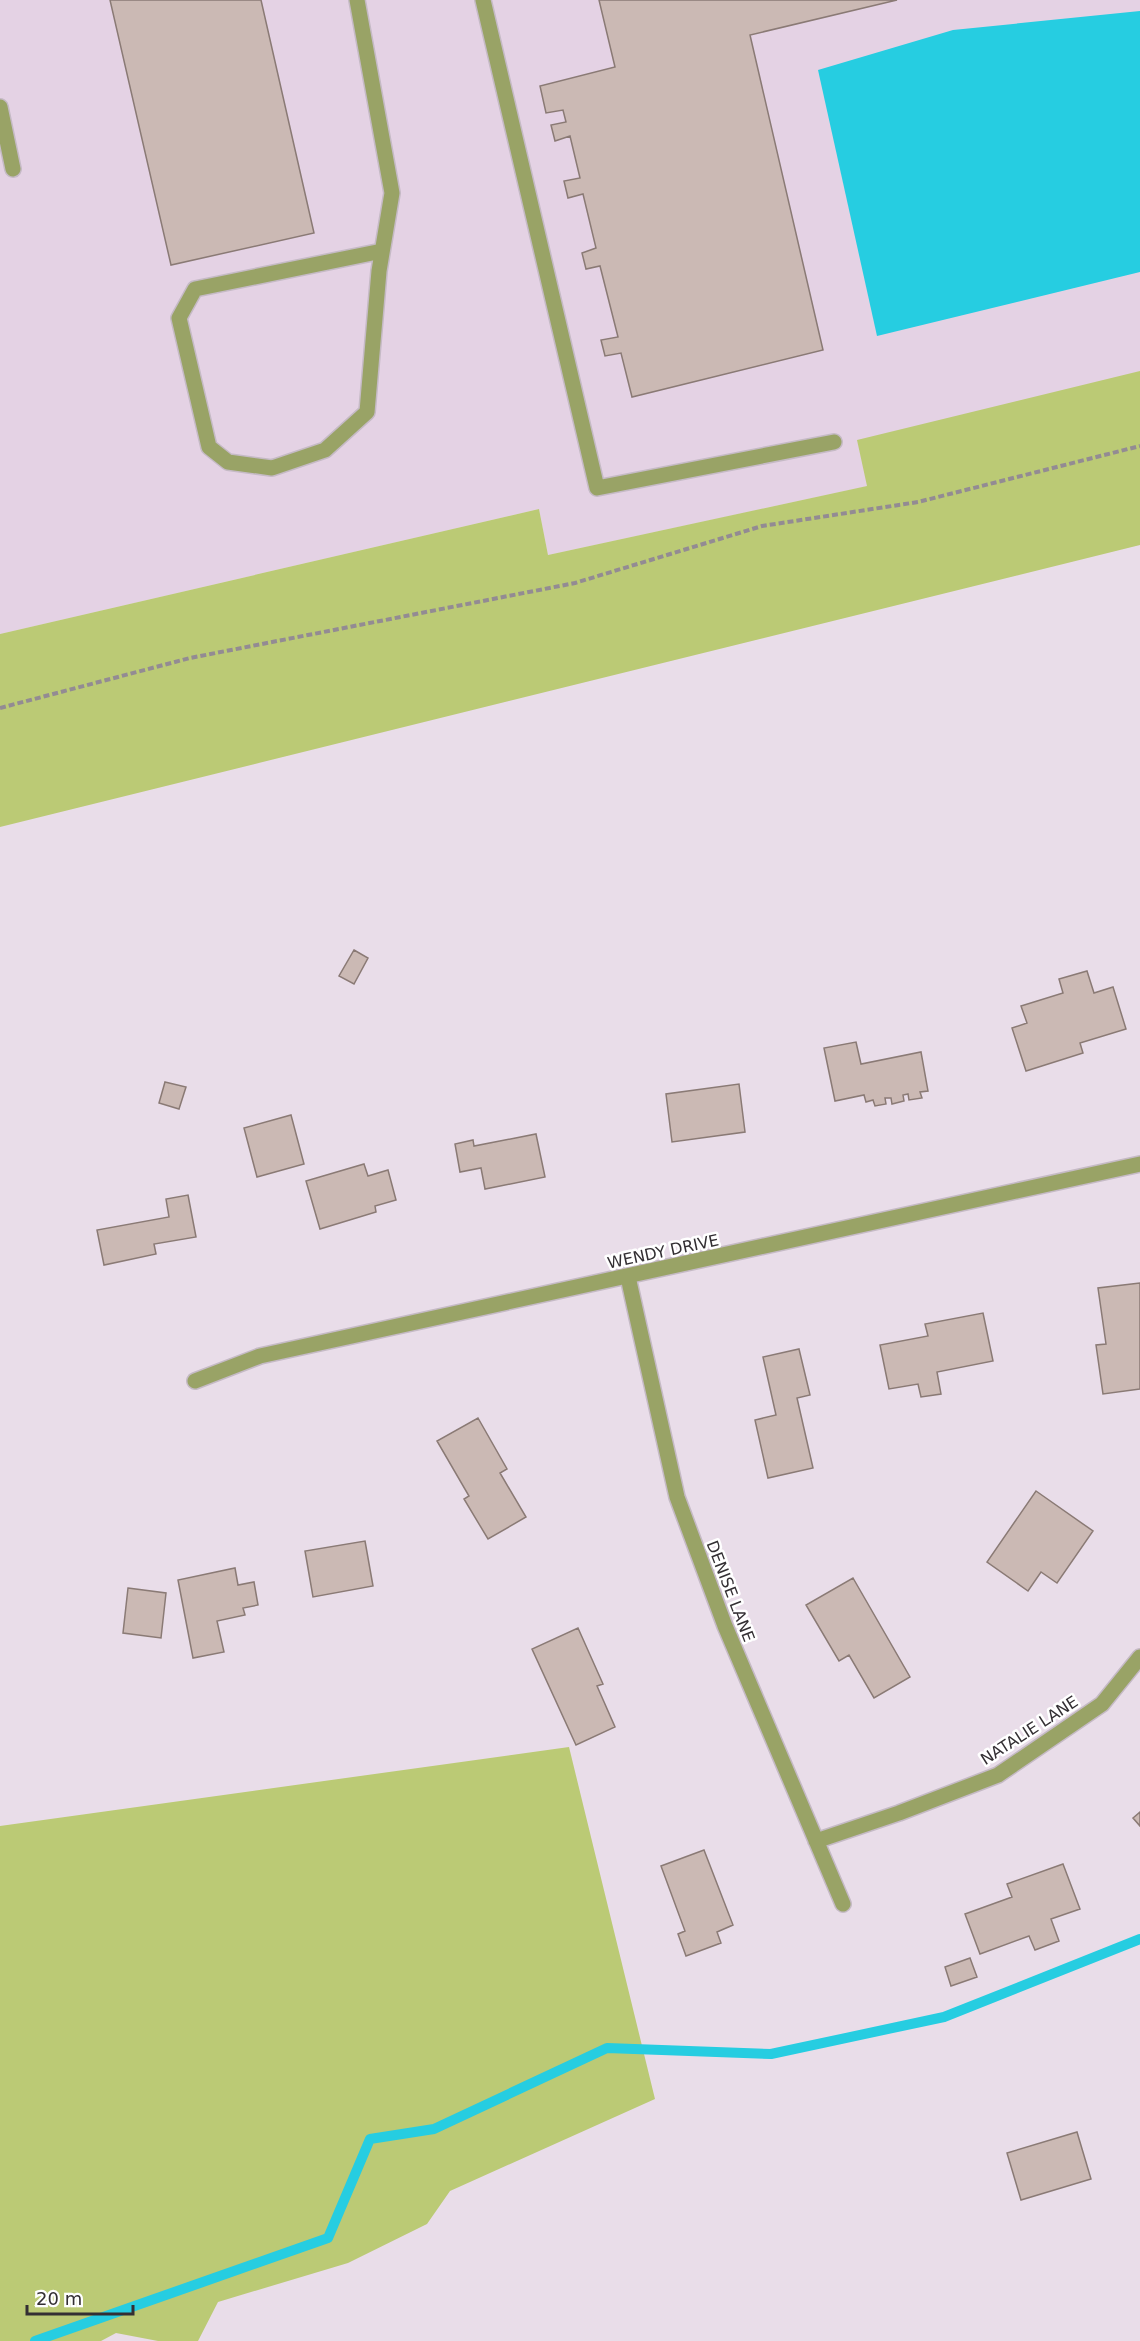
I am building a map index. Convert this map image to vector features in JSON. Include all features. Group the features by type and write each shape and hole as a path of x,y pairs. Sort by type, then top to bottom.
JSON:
{"street":[{"path":"357,0 392,193 382,251 367,412 325,450 272,468 228,462 209,447 179,318 195,289 382,251"},
{"path":"483,0 597,488 834,442"},
{"path":"0,108 13,169"},
{"name":"WENDY DRIVE","path":"195,1381 260,1356 1140,1164"},
{"name":"DENISE LANE","path":"628,1277 677,1497 725,1626 843,1904"},
{"name":"NATALIE LANE","path":"816,1841 899,1814 998,1775 1102,1704 1140,1657"}],"path":[{"path":"0,708 190,658 575,583 762,526 918,502 1140,446"}],"shaded area":[{"path":"0,0 1140,0 1140,374 858,443 868,486 548,555 539,509 0,634"}],"green space":[{"path":"1140,371 1140,545 0,827 0,634 539,509 548,555 867,486 857,440"},
{"path":"569,1747 655,2099 450,2191 427,2224 348,2263 218,2302 198,2341 158,2341 116,2333 101,2341 0,2341 0,1826"}],"water":[{"path":"1140,11 1140,272 877,336 818,70 953,30"}],"building":[{"path":"110,0 261,0 314,233 171,265"},
{"path":"599,0 897,0 750,35 823,350 632,397 621,353 605,356 601,340 618,337 600,266 586,269 582,253 596,248 583,194 568,198 564,181 580,178 570,136 555,141 551,125 566,122 563,110 546,113 540,86 615,67"},
{"path":"354,950 368,958 354,984 339,976"},
{"path":"1087,971 1094,993 1113,987 1126,1029 1080,1043 1083,1053 1026,1071 1012,1028 1027,1023 1021,1006 1063,993 1059,979"},
{"path":"856,1042 861,1064 921,1052 928,1091 920,1092 922,1098 909,1100 908,1094 903,1095 904,1101 892,1104 891,1098 885,1098 886,1104 875,1106 873,1100 866,1102 864,1095 835,1101 824,1048"},
{"path":"165,1082 186,1087 179,1109 159,1103"},
{"path":"739,1084 745,1132 672,1142 666,1094"},
{"path":"291,1115 304,1164 257,1177 244,1128"},
{"path":"536,1134 545,1177 485,1189 481,1168 460,1172 455,1144 473,1140 474,1146"},
{"path":"364,1164 368,1176 388,1170 396,1200 375,1206 376,1212 320,1229 306,1181"},
{"path":"188,1195 196,1237 154,1244 156,1254 104,1265 97,1230 169,1217 166,1199"},
{"path":"1140,1283 1140,1389 1103,1394 1096,1345 1106,1344 1098,1288"},
{"path":"983,1313 993,1361 937,1372 941,1394 921,1397 918,1384 889,1389 880,1345 928,1336 925,1324"},
{"path":"799,1349 810,1395 797,1398 813,1468 768,1478 755,1420 776,1415 763,1357"},
{"path":"478,1418 507,1469 500,1473 526,1517 488,1539 464,1499 469,1496 437,1441"},
{"path":"1036,1491 1093,1531 1057,1583 1041,1572 1028,1591 987,1562"},
{"path":"365,1541 373,1586 313,1597 305,1551"},
{"path":"235,1568 238,1585 254,1582 258,1605 243,1608 245,1615 217,1621 224,1652 193,1658 178,1580"},
{"path":"853,1578 910,1677 874,1698 849,1655 839,1661 806,1605"},
{"path":"128,1588 166,1593 161,1638 123,1633"},
{"path":"578,1628 603,1684 597,1686 615,1727 576,1745 532,1649"},
{"path":"1140,1812 1140,1826 1133,1818"},
{"path":"704,1850 733,1925 717,1932 721,1943 686,1956 678,1934 685,1931 661,1866"},
{"path":"1063,1864 1080,1909 1051,1919 1059,1941 1035,1950 1029,1936 980,1954 965,1914 1012,1897 1007,1884"},
{"path":"970,1958 977,1977 951,1986 945,1967"},
{"path":"1077,2132 1091,2179 1021,2200 1007,2153"}],"waterway":[{"path":"35,2341 328,2238 370,2139 434,2129 607,2048 771,2054 944,2017 1140,1939"}]}
